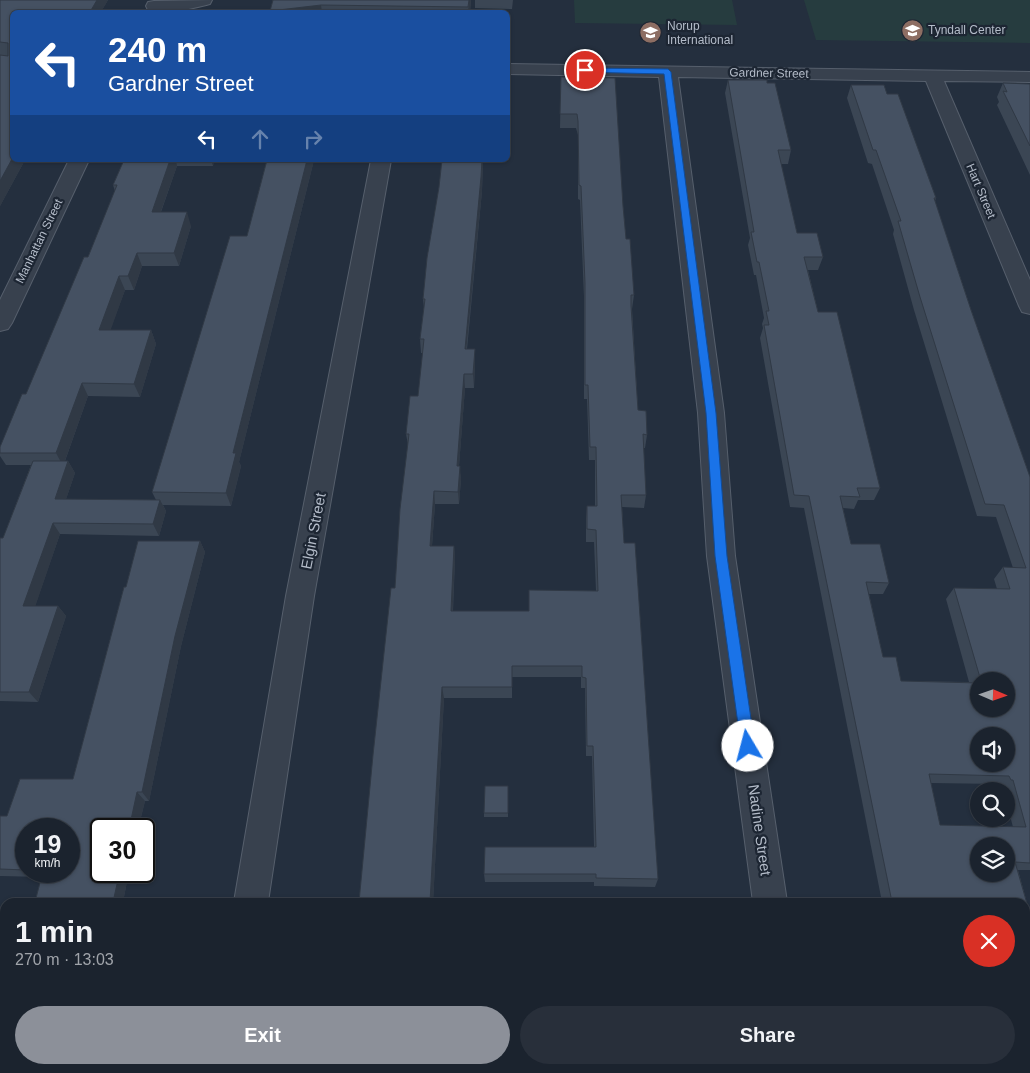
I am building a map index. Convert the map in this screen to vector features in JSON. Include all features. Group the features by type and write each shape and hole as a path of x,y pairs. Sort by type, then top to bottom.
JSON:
{"street":[{"path":"154,6 186,5 204,0"},
{"name":"Gardner Street","path":"510,69 1030,78"},
{"name":"Nadine Street","path":"668,72 711,413 721,556 769,898"},
{"name":"Hart Street","path":"933,76 1030,306"},
{"name":"Manhattan Street","path":"0,323 78,162"},
{"name":"Elgin Street","path":"252,898 300,596 381,162"}],"green space":[{"path":"574,0 732,0 737,25 575,23"},
{"name":"Tyndall Center","path":"804,0 1030,0 1030,43 816,40"}],"building":[{"path":"0,0 97,0 91,10 10,10 10,162 0,181 0,55 8,56 8,43 0,42"},
{"path":"273,0 469,0 468,7 321,5 270,10"},
{"path":"561,77 615,78 623,206 626,239 630,239 634,295 631,295 631,306 638,410 646,411 647,435 643,434 646,495 621,495 624,543 635,543 658,879 596,878 596,874 484,874 485,847 596,847 593,746 587,746 586,678 582,677 582,666 512,666 512,687 442,687 430,898 359,898 391,588 395,588 400,509 409,434 406,434 410,396 418,396 424,339 420,339 425,299 423,299 427,258 442,162 482,162 465,349 475,349 473,374 464,374 457,466 460,466 458,492 434,491 430,546 454,546 451,611 529,611 529,590 598,591 596,530 587,529 587,506 597,506 596,447 590,447 588,385 585,385 585,283 581,186 579,185 578,121 577,114 560,114"},
{"path":"728,80 767,80 767,83 775,83 791,150 778,150 797,233 817,233 823,257 804,257 818,312 837,312 880,488 857,488 860,497 840,496 851,544 880,544 889,583 866,582 883,657 896,657 901,681 970,683 970,718 1015,718 1015,672 978,672 954,588 1010,589 1003,567 1026,568 1004,505 985,504 920,297 898,221 901,221 876,150 873,150 851,85 884,85 887,94 898,94 936,198 934,198 971,310 1030,477 1030,863 1015,862 1025,898 891,898 809,496 794,495 764,325 769,325 766,311 769,311 759,262 757,262 751,232 754,232"},
{"path":"1003,83 1030,84 1030,146 1003,91 1007,92"},
{"path":"123,162 169,162 152,212 187,212 174,253 137,253 128,276 119,276 99,330 151,330 134,384 82,383 56,453 0,453 0,447 22,394 26,394 84,257 88,257 117,185 113,185"},
{"path":"266,162 306,162 233,453 236,453 226,493 152,492 230,236 247,236"},
{"path":"33,461 68,461 55,499 160,500 153,524 53,523 23,606 58,606 29,692 0,692 0,538 3,538"},
{"path":"138,541 200,541 175,636 142,792 137,792 131,818 90,818 90,883 117,883 114,898 36,898 40,883 80,883 80,818 15,818 15,870 0,869 0,816 7,816 20,779 73,779 124,587 126,587"},
{"path":"485,786 508,786 508,813 484,813"}],"place":[{"name":"Tyndall Center","path":"912,30"},
{"name":"Norup International","path":"651,33"}],"route":[{"path":"585,70 668,72 711,413 721,556 748,746"}]}
